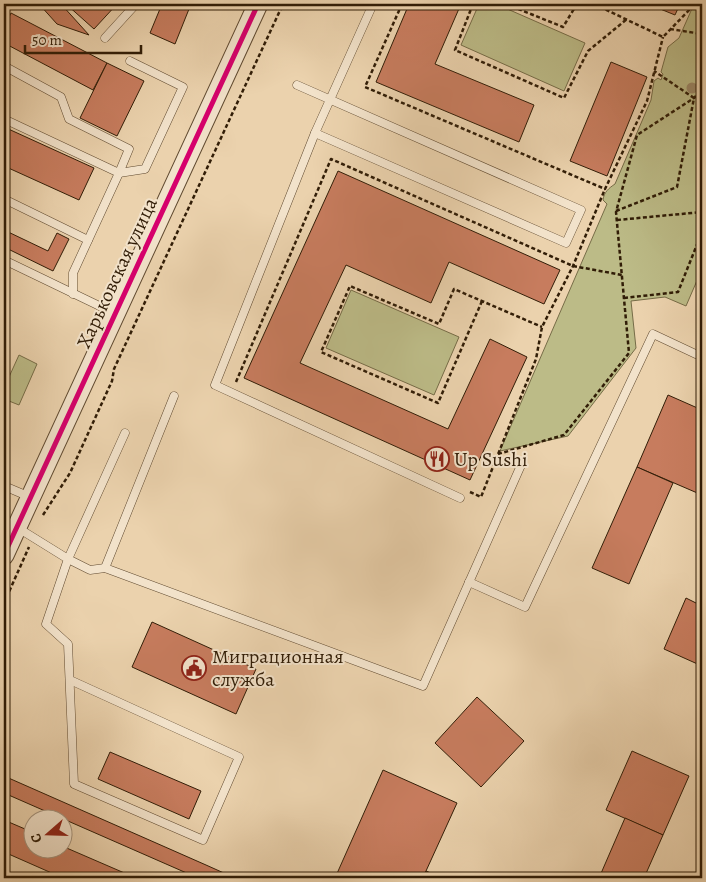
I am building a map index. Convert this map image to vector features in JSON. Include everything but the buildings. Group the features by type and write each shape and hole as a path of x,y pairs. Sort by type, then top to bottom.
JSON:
{"street":[{"name":"Харьковская улица","path":"4,551 258,4"}],"lane":[{"path":"105,38 136,4"},
{"path":"373,4 315,133 215,385 460,498"},
{"path":"4,119 119,173 145,168 183,87 130,61"},
{"path":"4,66 61,97 69,119 129,149 73,274 73,294"},
{"path":"297,85 581,210 566,243 315,133"},
{"path":"4,198 88,240"},
{"path":"4,260 114,313"},
{"path":"469,582 526,608 653,334 702,357"},
{"path":"105,568 174,396"},
{"path":"70,680 239,757 203,840 74,784 68,644 46,624 68,559 125,433"},
{"path":"16,527 68,559 90,570 105,568 423,686 522,463"},
{"path":"4,486 30,497"}],"path":[{"path":"4,603 34,538 40,520 70,474 112,381 114,369 282,4"},
{"path":"402,4 365,87 605,189"},
{"path":"473,4 456,50 564,98 588,51 628,19"},
{"path":"506,4 563,27 577,4"},
{"path":"594,4 663,37"},
{"path":"464,489 481,497 536,359 542,327 573,266 605,189 647,101 663,37 695,4"},
{"path":"670,29 702,34"},
{"path":"654,71 694,98"},
{"path":"498,454 564,434 629,353 616,212 637,135 694,98 702,90"},
{"path":"616,212 678,187 694,98"},
{"path":"234,385 331,159 573,266 622,275"},
{"path":"617,220 702,212"},
{"path":"624,298 678,292 702,232"},
{"path":"482,301 438,403 321,352 350,286 439,324 454,289 482,301 542,327"}],"shaded area":[{"path":"479,4 496,4 585,43 564,91 461,45"},
{"path":"694,4 702,4 702,269 686,306 665,297 631,301 636,348 568,436 500,451 607,204 603,200 604,195 615,184 651,100 654,81 658,78 661,80 663,74 661,72 668,47 679,38"},
{"path":"351,290 459,337 434,395 326,348"},
{"path":"19,355 37,364 19,405 4,399 4,388"}],"cycle path":[{"path":"4,555 258,4"}],"place":[{"name":"Up Sushi","path":"437,459"},
{"name":"Миграционная служба","path":"194,668"}]}
